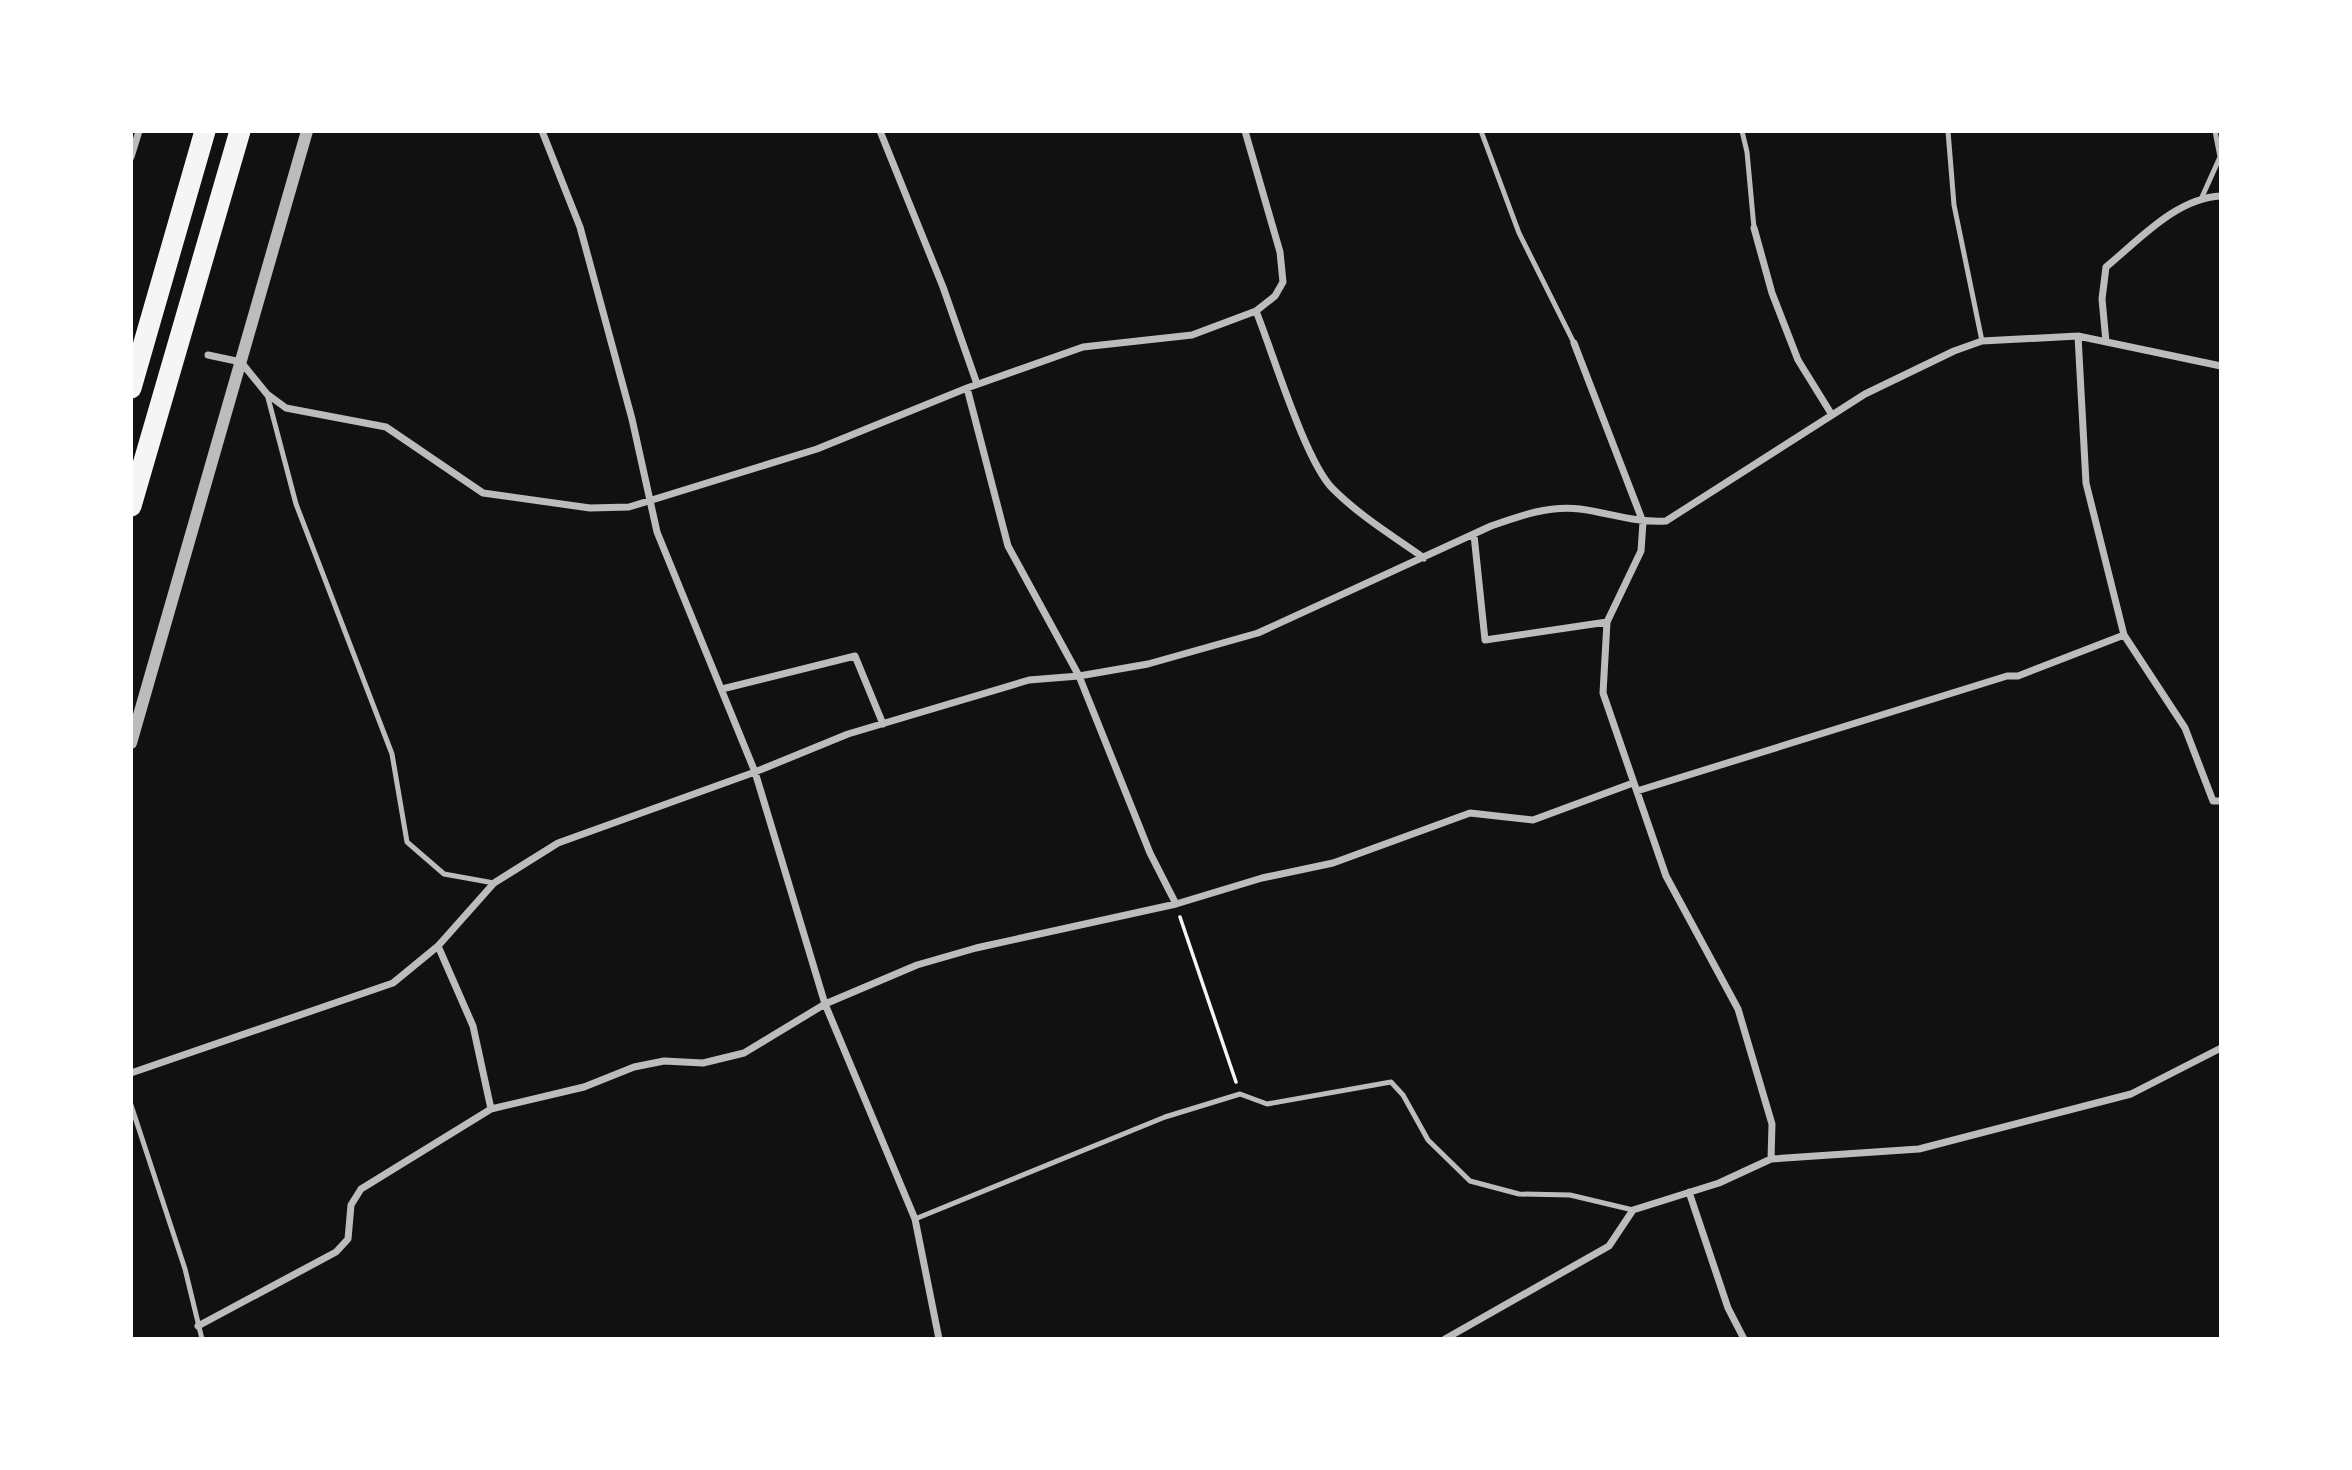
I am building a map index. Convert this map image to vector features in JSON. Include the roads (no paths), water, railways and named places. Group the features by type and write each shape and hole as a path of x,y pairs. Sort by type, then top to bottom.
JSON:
{"highway":[{"path":"131,388 205,131"},
{"path":"131,506 240,131"}],"street":[{"path":"131,158 139,131"},
{"path":"131,743 307,131"},
{"path":"542,131 580,227 632,419 657,532 755,772 825,1003 915,1219 935,1333 939,1339"},
{"path":"880,131 943,287 977,384"},
{"path":"208,355 241,362 267,394 286,408 386,428 483,493 590,508 629,507 817,449 977,384 1083,347 1192,335 1256,311 1275,296 1283,282 1280,252 1245,131"},
{"path":"2106,342 2102,299 2106,267 2171,215 2202,197 2221,196"},
{"path":"1754,229 1772,293 1798,360 1832,415"},
{"path":"1256,311 1311,452 1331,488 1362,514 1424,558"},
{"path":"2078,336 2086,483 2124,635 2185,728 2213,801 2221,801"},
{"path":"131,1073 393,983 438,946 494,883 558,843 755,772 848,734 1030,680 1079,676 1148,664 1258,633 1474,534 1529,512 1578,508 1643,522 1666,521 1865,394 1954,351 1982,341 2078,336 2221,366"},
{"path":"1574,343 1590,377 1618,463 1643,522 1641,551 1607,622 1603,693 1666,876 1738,1009 1772,1124 1771,1159"},
{"path":"967,388 1008,546 1079,676 1150,853 1176,904"},
{"path":"1474,534 1485,640 1607,622"},
{"path":"198,1326 336,1252 348,1239 351,1205 361,1189 491,1108 584,1087 634,1067 664,1061 704,1063 744,1053 825,1003 917,965 976,948 1176,904 1262,878 1334,863 1470,813 1533,820 2007,676 2018,676 2124,635"},
{"path":"722,689 855,656 883,724"},
{"path":"438,946 473,1026 491,1108"},
{"path":"1445,1339 1609,1246 1633,1210 1719,1183 1771,1159 1919,1149 2131,1094 2221,1048"},
{"path":"1689,1192 1728,1308 1744,1339"}],"lane":[{"path":"1481,131 1519,233 1574,343"},
{"path":"1742,131 1748,152 1754,229"},
{"path":"1948,131 1954,205 1982,341"},
{"path":"2202,197 2220,157 2215,131"},
{"path":"267,394 296,504 392,754 407,842 444,874 494,883"},
{"path":"915,1219 1166,1117 1240,1094 1267,1104 1391,1082 1403,1095 1428,1140 1470,1181 1519,1194 1570,1195 1633,1210"},
{"path":"131,1105 185,1269 202,1339"}]}
